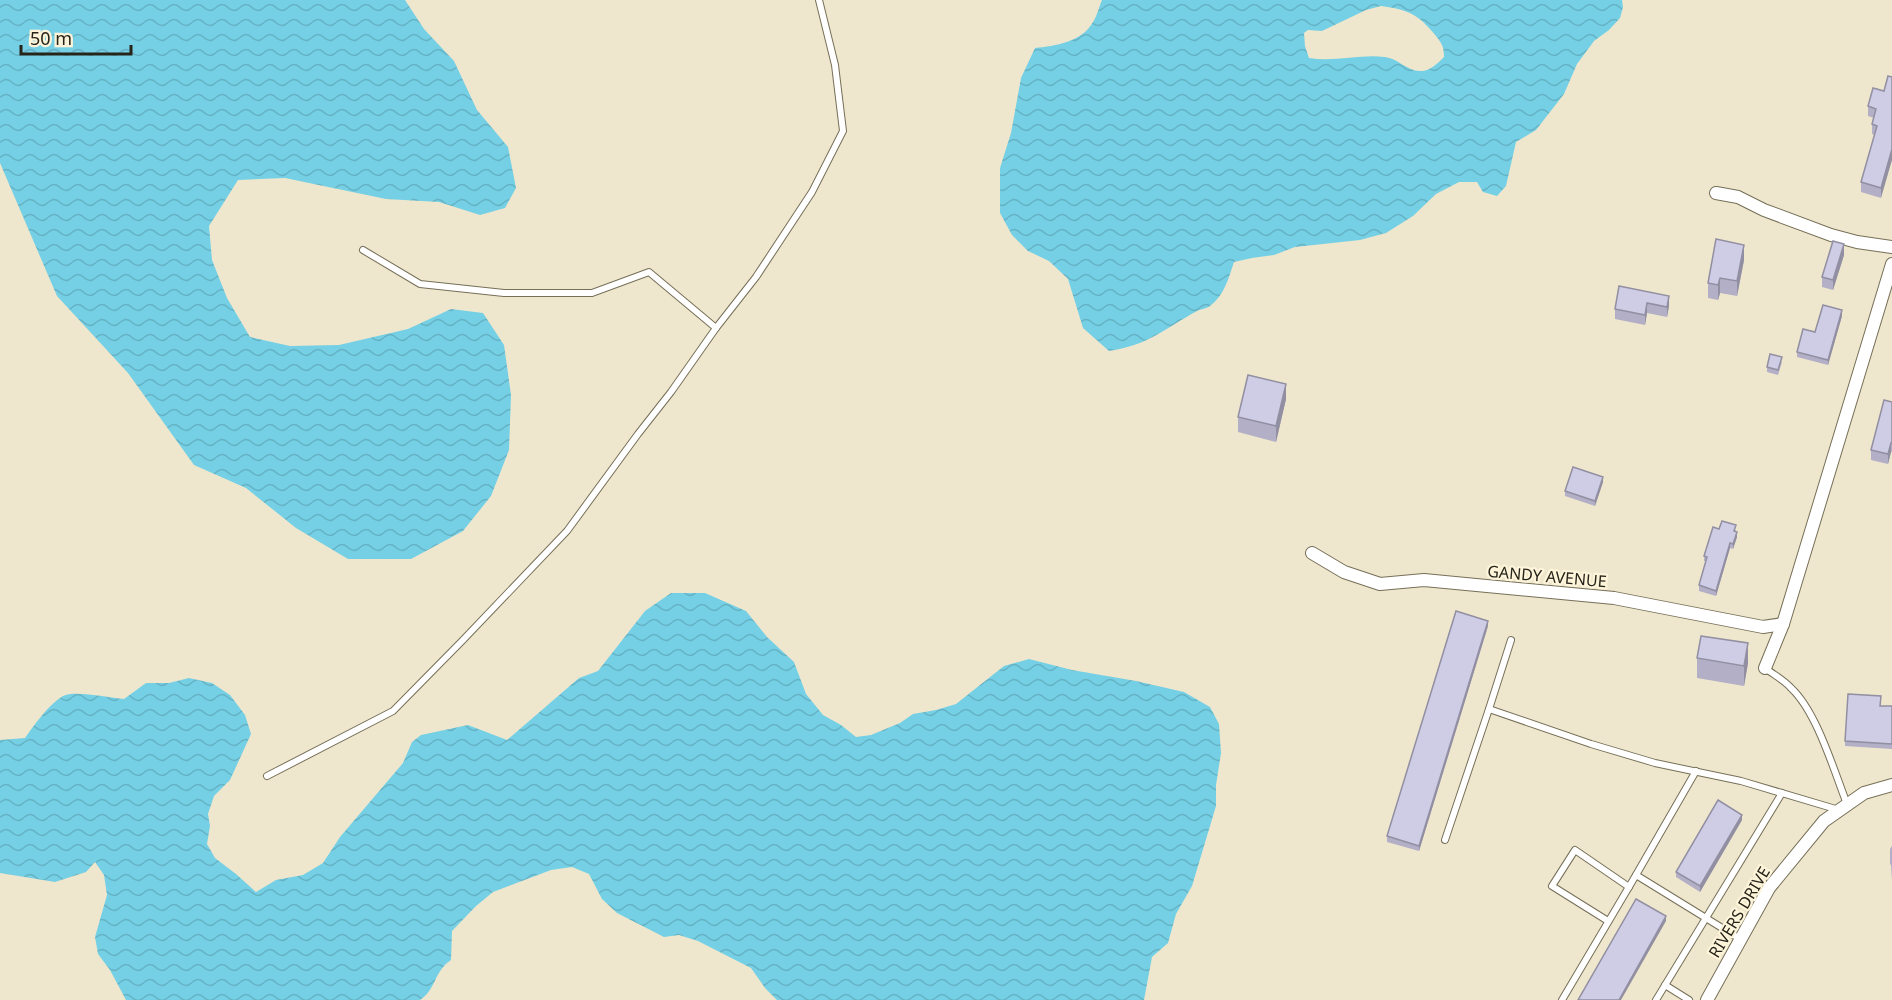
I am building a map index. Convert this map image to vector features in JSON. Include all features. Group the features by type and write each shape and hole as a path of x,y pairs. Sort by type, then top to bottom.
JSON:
{"street":[{"path":"1716,193 1738,196 1764,210 1831,235 1857,242 1892,247"},
{"path":"1765,668 1783,624 1892,264"},
{"name":"GANDY AVENUE","path":"1312,553 1344,572 1380,584 1424,580 1614,598 1763,627 1783,624"},
{"name":"RIVERS DRIVE","path":"1707,1000 1769,888 1824,821 1864,793 1892,785"}],"lane":[{"path":"267,776 393,711 567,531 756,277 812,192 843,131 835,65 819,0"},
{"path":"363,250 420,284 504,293 592,293 649,273 716,328"},
{"path":"1445,840 1511,640"},
{"path":"1765,668 1792,688 1817,727 1843,807"},
{"path":"1489,709 1591,744 1654,762 1843,807"},
{"path":"1562,1000 1696,771"},
{"path":"1656,1000 1782,793"},
{"path":"1608,921 1552,886 1575,850 1629,886"},
{"path":"1635,875 1740,939"},
{"path":"1665,985 1689,1000"}],"water":[{"path":"0,0 405,0 424,29 454,61 477,110 508,147 516,188 505,208 480,215 439,202 386,199 285,178 238,180 209,226 212,260 227,298 250,337 290,346 339,345 408,329 451,309 483,313 504,345 511,395 509,450 491,496 463,531 411,559 348,559 296,528 246,488 194,465 128,373 57,296 0,163"},
{"path":"1102,0 1622,0 1623,7 1620,18 1594,41 1577,64 1564,94 1536,130 1516,142 1506,186 1497,196 1483,192 1477,182 1459,182 1436,194 1413,216 1386,233 1360,240 1295,247 1274,255 1234,262 1222,292 1210,306 1197,311 1156,336 1135,345 1109,351 1083,328 1068,279 1049,261 1028,251 1012,235 1000,213 1000,168 1011,133 1021,78 1035,48 1067,42 1082,34 1093,22","holes":["1381,6 1412,14 1438,39 1443,48 1444,57 1433,67 1423,71 1415,70 1385,57 1309,58 1304,33 1308,30 1322,31 1366,10"]},
{"path":"671,593 705,593 746,611 767,637 794,662 806,694 823,715 856,737 871,735 900,723 913,714 956,704 1004,666 1029,659 1072,670 1184,692 1210,707 1219,724 1221,753 1216,785 1216,806 1192,886 1176,914 1168,943 1152,957 1144,1000 777,1000 751,968 698,941 679,935 664,937 617,913 602,899 589,874 572,867 551,870 493,892 476,906 452,931 451,960 441,969 429,991 420,1000 126,1000 110,970 98,954 95,937 107,895 104,875 95,862 86,872 55,882 0,873 0,740 25,738 37,721 63,696 84,694 124,699 146,683 169,683 189,678 212,683 230,695 245,715 251,734 230,780 214,796 208,814 210,826 207,844 215,858 256,892 276,880 303,875 323,863 340,837 403,763 412,742 421,735 468,725 507,740 579,678 598,671 645,611"}],"building":[{"path":"1888,76 1892,77 1892,149 1881,188 1861,182 1877,126 1872,124 1876,109 1868,106 1873,88 1884,91"},
{"path":"1716,239 1744,245 1737,281 1720,278 1718,285 1708,283"},
{"path":"1833,241 1844,244 1833,280 1822,277"},
{"path":"1619,286 1669,296 1667,307 1647,303 1645,315 1615,309"},
{"path":"1823,305 1842,310 1828,360 1797,352 1803,329 1815,332"},
{"path":"1770,354 1782,357 1778,370 1767,367"},
{"path":"1248,375 1286,384 1276,426 1238,417"},
{"path":"1884,400 1892,402 1892,443 1888,454 1871,450"},
{"path":"1573,467 1603,477 1595,501 1565,491"},
{"path":"1722,521 1736,525 1734,531 1737,532 1733,544 1730,543 1716,591 1699,585 1707,557 1704,556 1713,527 1719,529"},
{"path":"1456,611 1488,621 1419,846 1387,836"},
{"path":"1701,636 1748,643 1744,666 1697,658"},
{"path":"1848,694 1881,696 1880,706 1892,706 1892,744 1845,741"},
{"path":"1718,800 1742,815 1700,886 1676,872"},
{"path":"1636,899 1666,916 1619,1000 1578,1000"}]}
